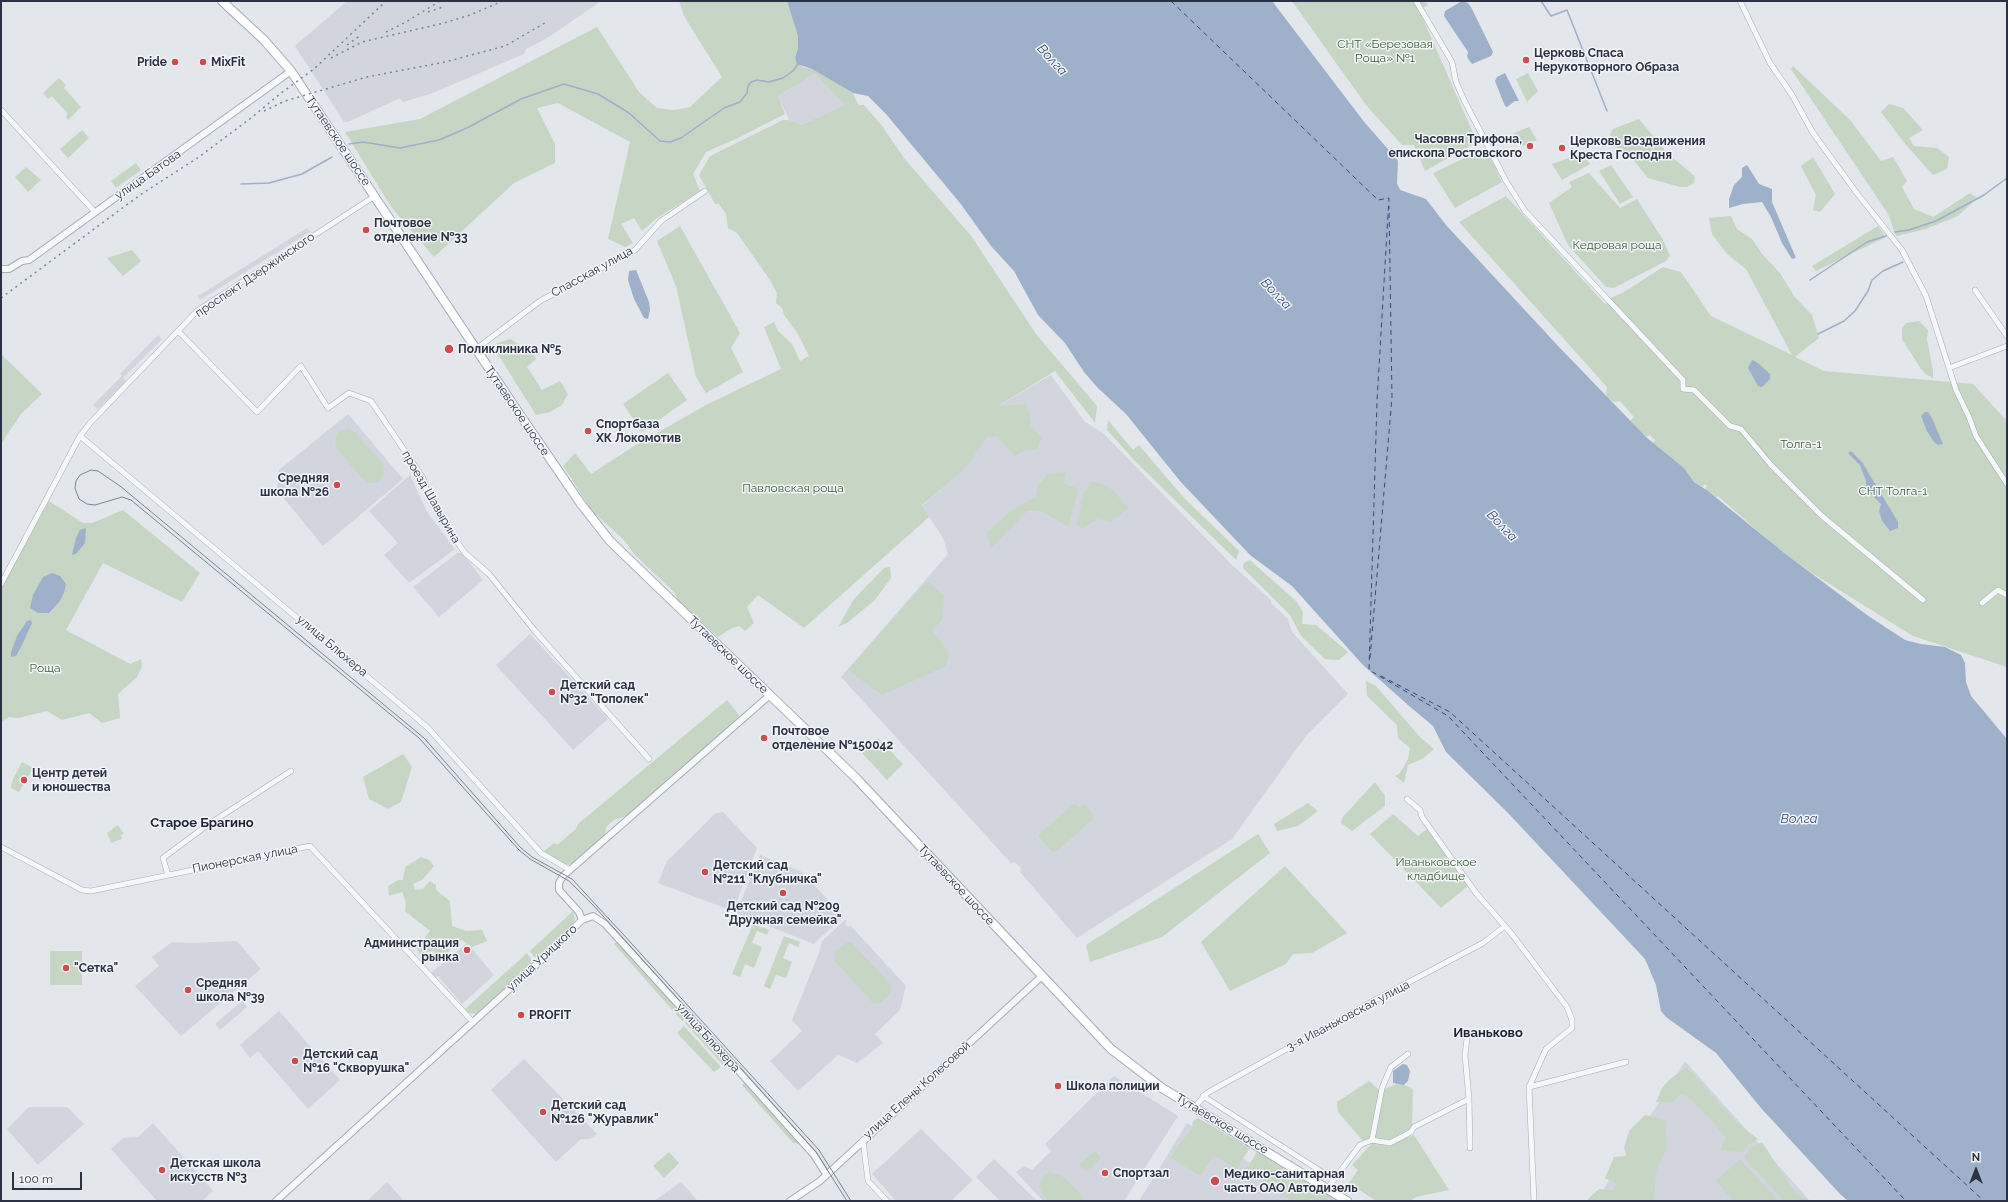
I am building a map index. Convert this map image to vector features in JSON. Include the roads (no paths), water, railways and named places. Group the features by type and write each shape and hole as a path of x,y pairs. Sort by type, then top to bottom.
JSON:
{"main road":[{"name":"Тутаевское шоссе","path":"222,1 264,40 291,71 581,504 610,541 856,778 1111,1049 1143,1075 1194,1108 1347,1201"}],"street":[{"path":"1416,1 1452,62 1456,82 1464,100 1506,181 1524,211 1683,380 1683,389 1694,390 1730,426 1741,429 1771,465 1822,516 1923,600"},
{"path":"1740,1 1770,64 1792,95 1813,133 1856,192 1902,250 1926,296 1956,390 1976,436 2007,484"},
{"name":"улица Батова","path":"1,269 9,269 22,261 29,260 291,71"},
{"path":"1,110 95,212"},
{"name":"Спасская улица","path":"476,349 540,301 635,250 661,221 705,191"},
{"name":"проспект Дзержинского","path":"1,584 80,436 91,422 197,311 375,196"},
{"path":"1975,290 2007,336"},
{"name":"проезд Шавырина","path":"178,331 257,412 301,366 328,408 349,393 371,401 423,478 427,491 450,532 465,553 498,584 534,631 649,758"},
{"path":"1949,368 2007,346"},
{"name":"улица Блюхера","path":"80,436 428,728 541,853 570,870"},
{"path":"1982,603 1998,590 2007,595"},
{"name":"улица Урицкого","path":"276,1201 538,964 582,920 579,912 559,890 560,880 770,695"},
{"path":"168,875 163,858 206,826 291,771"},
{"path":"1406,799 1420,810 1422,817 1476,893 1505,926 1567,1007 1572,1020 1572,1028 1546,1050 1529,1087 1534,1201"},
{"name":"Пионерская улица","path":"1,848 86,891 310,846 473,1022"},
{"name":"улица Блюхера","path":"582,920 594,916 605,924 814,1155 826,1174"},
{"name":"3-я Иваньковская улица","path":"1194,1108 1203,1096 1378,999 1484,943 1505,926"},
{"name":"улица Елены Колесовой","path":"790,1201 820,1181 1042,976"},
{"path":"1467,1038 1465,1056 1469,1099 1470,1148"},
{"path":"1372,1140 1382,1088 1391,1067 1408,1054"},
{"path":"1529,1087 1626,1062"},
{"path":"1203,1096 1333,1179"},
{"path":"1327,1189 1333,1179 1360,1145 1372,1140 1390,1143 1411,1132 1414,1127 1469,1099"},
{"path":"863,1140 868,1181 887,1201"}],"water":[{"name":"Волга","path":"787,1 1272,1 1365,123 1398,161 1397,183 1400,190 1426,199 1446,225 1559,347 1646,437 1684,468 1694,482 1708,491 1783,552 1867,615 1905,640 1945,647 1961,655 1965,663 1966,682 1971,696 2007,739 2007,1201 1848,1201 1840,1194 1761,1108 1716,1053 1666,1017 1661,1011 1656,985 1645,959 1508,813 1446,752 1433,726 1363,665 1292,586 1250,555 1180,481 1126,414 1098,388 1084,372 1065,343 1038,315 1014,271 991,246 960,203 886,114 868,96 853,93 812,69 797,64 795,57 798,49 798,36"},
{"path":"1462,1 1468,3 1472,9 1493,52 1491,56 1472,64 1467,57 1468,52 1444,16 1445,11"},
{"path":"1505,73 1519,101 1515,101 1507,107 1505,106 1495,81 1497,77"},
{"path":"1747,165 1759,184 1772,189 1772,202 1796,258 1792,259 1782,243 1771,217 1762,202 1743,204 1729,208 1729,199 1734,185 1742,177 1742,168"},
{"path":"636,270 649,302 650,310 648,319 644,318 634,299 628,280 629,271"},
{"path":"1752,360 1758,363 1770,374 1770,379 1762,387 1758,386 1748,368"},
{"path":"1925,412 1928,412 1932,418 1943,444 1938,445 1934,442 1927,431 1921,416"},
{"path":"1851,451 1862,462 1898,522 1898,528 1890,531 1882,521 1879,511 1881,504 1869,492 1866,492 1866,481 1860,465 1848,453"},
{"path":"86,528 85,543 77,553 72,555 76,538 80,530"},
{"path":"52,573 60,576 66,584 64,593 59,602 49,613 38,613 30,608 33,595 43,577"},
{"path":"31,620 32,623 21,647 16,656 11,657 11,652 17,636 27,621"},
{"path":"1403,1064 1407,1065 1410,1071 1408,1081 1404,1085 1393,1083 1393,1071"}],"waterway":[{"path":"1541,1 1551,16 1567,10 1607,111"},
{"path":"349,144 363,142 400,148 439,140 467,128 521,99 564,84 598,94 629,113 660,141 670,142 681,138 724,108 740,102 747,93 748,86 751,82 757,80 769,82 783,78 793,71 798,64"},
{"path":"241,184 269,183 302,174 332,157"},
{"path":"1895,232 1909,230 1936,221 1984,195 2007,178"},
{"path":"1810,280 1867,242 1886,236"},
{"path":"1818,334 1844,321 1855,311 1868,291 1872,280 1883,271 1903,262"}],"tram line":[{"path":"847,1201 816,1152 594,906 569,881 530,859 519,850 419,738 131,500 122,497 95,505 87,504 79,499 75,488 76,481 80,475 91,470 98,471 120,486 424,738 520,847 532,857 572,879 622,933 819,1150 851,1201"}],"railway":[{"path":"1,298 140,195 199,157 251,118 281,93 314,69 386,1"},
{"path":"386,32 406,22 440,1"},
{"path":"331,58 362,42 444,23 470,15 503,1"},
{"path":"428,12 443,7"},
{"path":"264,111 285,101 367,77 445,62 505,46 545,23"},
{"path":"347,45 361,35"}],"place":[{"name":"Церковь Спаса Нерукотворного Образа","path":"1526,60"},
{"name":"Pride","path":"175,62"},
{"name":"MixFit","path":"203,62"},
{"name":"Часовня Трифона, епископа Ростовского","path":"1530,146"},
{"name":"Церковь Воздвижения Креста Господня","path":"1562,148"},
{"name":"Почтовое отделение №33","path":"366,230"},
{"name":"Поликлиника №5","path":"449,349"},
{"name":"Спортбаза ХК Локомотив","path":"588,431"},
{"name":"Средняя школа №26","path":"337,485"},
{"name":"Детский сад №32 \"Тополек\"","path":"552,692"},
{"name":"Почтовое отделение №150042","path":"764,738"},
{"name":"Центр детей и юношества","path":"24,780"},
{"name":"Детский сад №211 \"Клубничка\"","path":"705,872"},
{"name":"Детский сад №209 \"Дружная семейка\"","path":"783,893"},
{"name":"Администрация рынка","path":"467,950"},
{"name":"\"Сетка\"","path":"66,968"},
{"name":"Средняя школа №39","path":"188,990"},
{"name":"PROFIT","path":"521,1015"},
{"name":"Детский сад №16 \"Скворушка\"","path":"295,1061"},
{"name":"Школа полиции","path":"1058,1086"},
{"name":"Детский сад №126 \"Журавлик\"","path":"543,1112"},
{"name":"Детская школа искусств №3","path":"162,1170"},
{"name":"Спортзал","path":"1105,1173"},
{"name":"Медико-санитарная часть ОАО Автодизель","path":"1215,1181"}],"district":[{"name":"Старое Брагино","path":"202,823"},
{"name":"Иваньково","path":"1488,1033"}],"park label":[{"name":"СНТ «Березовая Роща» №1","path":"1385,51"},
{"name":"Кедровая роща","path":"1617,245"},
{"name":"Толга-1","path":"1801,444"},
{"name":"Павловская роща","path":"793,488"},
{"name":"СНТ Толга-1","path":"1893,491"},
{"name":"Роща","path":"45,668"},
{"name":"Иваньковское кладбище","path":"1436,869"}]}
